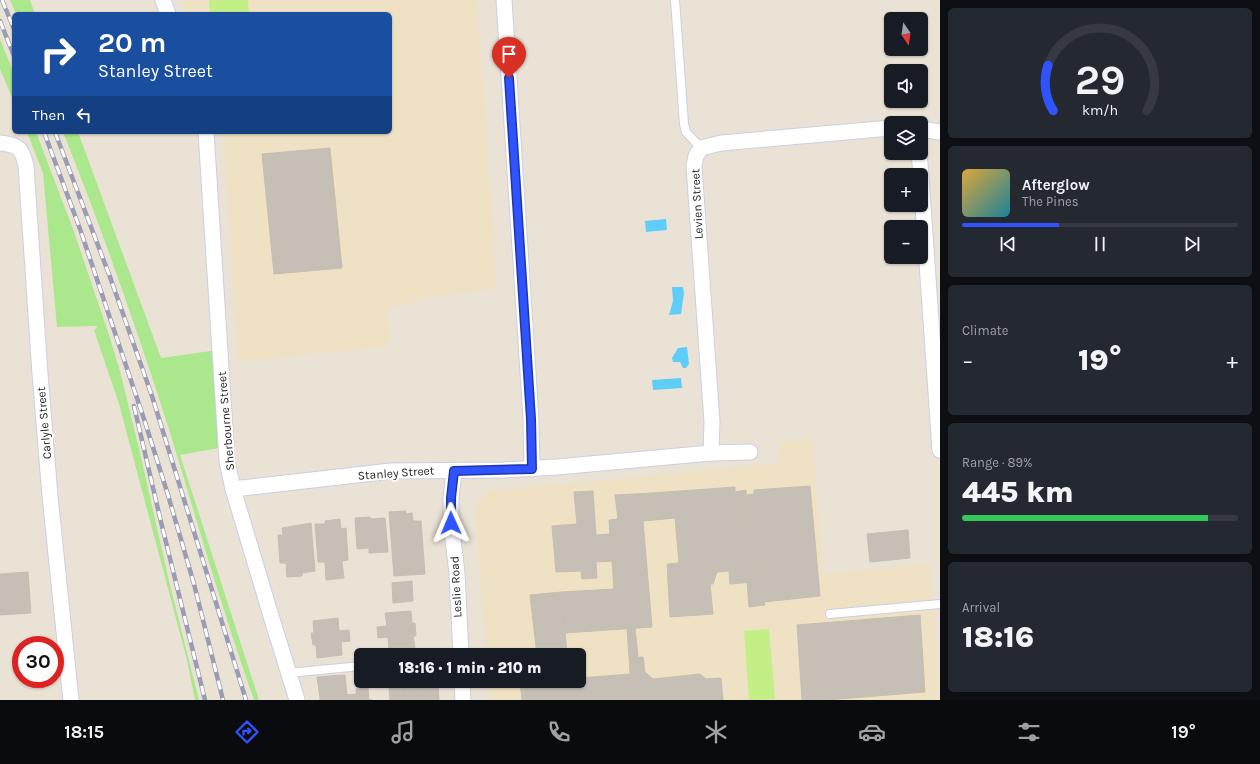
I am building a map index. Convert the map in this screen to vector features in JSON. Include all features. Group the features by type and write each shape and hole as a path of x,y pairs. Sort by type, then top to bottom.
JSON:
{"street":[{"path":"163,0 167,12"},
{"path":"504,0 531,419 532,469"},
{"path":"701,148 721,143 884,129"},
{"path":"928,130 940,132"},
{"name":"Sherbourne Street","path":"206,134 227,461 233,489 297,700"},
{"name":"Carlyle Street","path":"0,143 12,144 19,147 26,166 48,473 71,700"},
{"name":"Levien Street","path":"701,148 696,156 694,166 712,422 711,452"},
{"path":"923,212 940,450"},
{"name":"Stanley Street","path":"233,489 391,471 532,469 711,452 750,452"},
{"name":"Leslie Road","path":"454,471 451,498 451,523 457,573 461,648"},
{"path":"462,688 463,700"}],"lane":[{"path":"675,0 684,124 686,132 701,148"},
{"path":"830,614 940,604"},
{"path":"288,673 354,667"}],"shaded area":[{"path":"181,0 477,0 497,289 423,297 403,306 386,309 390,346 238,362 223,134 392,134 392,12 185,12"},
{"path":"813,439 823,574 930,564 940,700 489,700 488,688 586,688 586,648 485,648 475,507 489,491 779,463 780,442"}],"green space":[{"path":"10,0 30,0 34,12 15,12"},
{"path":"209,0 248,0 249,12 210,12"},
{"path":"0,39 12,69 12,97 0,69"},
{"path":"28,134 37,134 73,229 120,371 170,585 199,700 195,700 187,660 119,404 94,330 98,326 57,327 43,173"},
{"path":"64,134 79,134 161,358 218,350 219,448 180,455 259,700 254,700 236,648 144,352"},
{"path":"769,629 775,699 749,700 744,631"}],"water":[{"path":"666,219 667,230 646,232 645,221"},
{"path":"672,287 683,287 684,293 681,314 669,315 673,301"},
{"path":"687,347 689,364 686,368 683,368 680,362 673,362 672,358 678,348"},
{"path":"681,378 682,388 653,390 652,380"}],"building":[{"path":"330,148 342,268 274,274 262,154"},
{"path":"810,486 820,596 764,602 765,605 749,607 747,582 754,582 747,495 754,494 754,490"},
{"path":"735,487 735,492 746,490 754,582 730,584 729,571 717,572 713,584 710,584 713,614 670,617 667,564 679,563 675,518 654,520 652,493"},
{"path":"593,491 596,535 610,534 612,561 596,562 597,578 582,579 581,571 556,572 552,526 577,524 574,492"},
{"path":"652,493 654,520 643,521 652,627 565,633 562,592 614,589 609,520 618,519 615,495"},
{"path":"406,511 406,514 412,513 413,521 421,521 425,574 394,576 389,512"},
{"path":"370,517 370,519 385,518 388,552 369,553 369,548 357,549 355,518"},
{"path":"340,519 341,529 346,528 348,560 342,561 344,578 326,580 325,562 318,562 315,524 325,524 325,521"},
{"path":"311,523 315,571 302,573 302,576 287,577 286,563 280,563 278,535 283,535 282,528"},
{"path":"908,530 910,558 870,562 867,534"},
{"path":"28,572 31,613 0,615 0,574"},
{"path":"412,581 413,601 393,603 392,583"},
{"path":"562,592 566,648 536,648 530,595"},
{"path":"411,611 412,623 415,623 416,636 413,636 415,648 389,648 388,637 378,638 377,627 387,626 385,613"},
{"path":"920,615 925,692 827,700 802,700 797,625"},
{"path":"338,618 339,631 349,630 350,641 341,642 342,655 317,658 316,645 313,645 311,633 314,633 313,621"},
{"path":"635,628 638,657 629,658 627,629"},
{"path":"643,657 645,672 653,679 700,674 706,679 721,678 723,700 632,700 629,658"},
{"path":"631,674 632,700 522,700 521,688 586,688 586,677"},
{"path":"345,675 347,695 320,698 317,677"},
{"path":"368,688 369,700 357,700 356,689"},
{"path":"389,688 404,688 405,700 390,700"},
{"path":"404,688 420,688 421,700 405,700"},
{"path":"420,688 438,688 439,700 421,700"},
{"path":"356,694 357,700 320,700 320,698"}],"railway":[{"path":"2,0 12,24"},
{"path":"0,21 12,51"},
{"path":"45,134 80,229 168,495 194,584 223,700"},
{"path":"56,134 110,277 152,396 246,700"},
{"path":"134,406 205,700"}],"route":[{"path":"451,523 451,498 454,471 532,469 531,419 509,78"}]}
